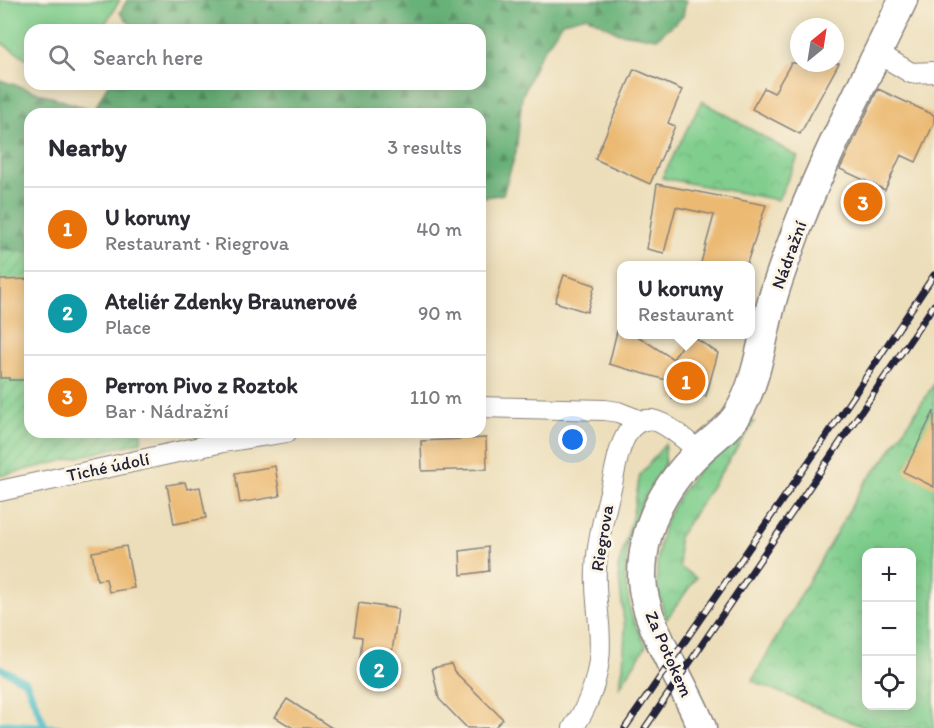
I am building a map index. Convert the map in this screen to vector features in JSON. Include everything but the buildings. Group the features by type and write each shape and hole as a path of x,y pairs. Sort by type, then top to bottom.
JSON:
{"main road":[{"name":"Nádražní","path":"699,452 736,418 743,404 751,383 774,294 798,225 858,92 903,0"},
{"name":"Za Potokem","path":"699,452 668,487 656,508 647,532 642,578 647,605 702,728"}],"street":[{"path":"878,53 910,74 934,72"},
{"path":"486,407 618,412 641,421 652,420 663,424 699,452"},
{"name":"Riegrova","path":"573,728 589,699 599,662 596,569 603,523 622,444 631,428 641,421"},
{"name":"Tiché údolí","path":"0,491 249,438"}],"green space":[{"path":"0,0 120,0 105,24 24,24 24,57 0,42"},
{"path":"127,0 686,0 683,16 657,38 619,33 587,16 563,22 538,58 522,97 516,152 503,194 486,197 486,108 96,108 105,90 486,90 486,24 130,24 120,13"},
{"path":"0,80 24,88 24,90 85,108 24,108 24,252 0,248"},
{"path":"702,101 798,157 778,200 662,178"},
{"path":"0,248 24,252 24,438 141,438 141,442 0,476"},
{"path":"934,384 934,728 866,728 752,681 864,484 885,459"},
{"path":"750,420 754,422 678,538 680,567 696,578 666,620 657,584 658,552 663,529 672,508 698,471"},
{"path":"665,444 665,464 641,504 627,546 625,580 631,614 646,646 619,688 623,668 625,631 618,568 632,518 640,475"}],"waterway":[{"path":"0,668 26,682 45,726"},
{"path":"0,725 60,728"}],"railway":[{"path":"625,728 832,428 934,275"},
{"path":"645,728 934,305"}],"place":[{"name":"Perron Pivo z Roztok","path":"863,202"},
{"name":"U koruny","path":"686,381"},
{"name":"Ateliér Zdenky Braunerové","path":"379,669"}]}
